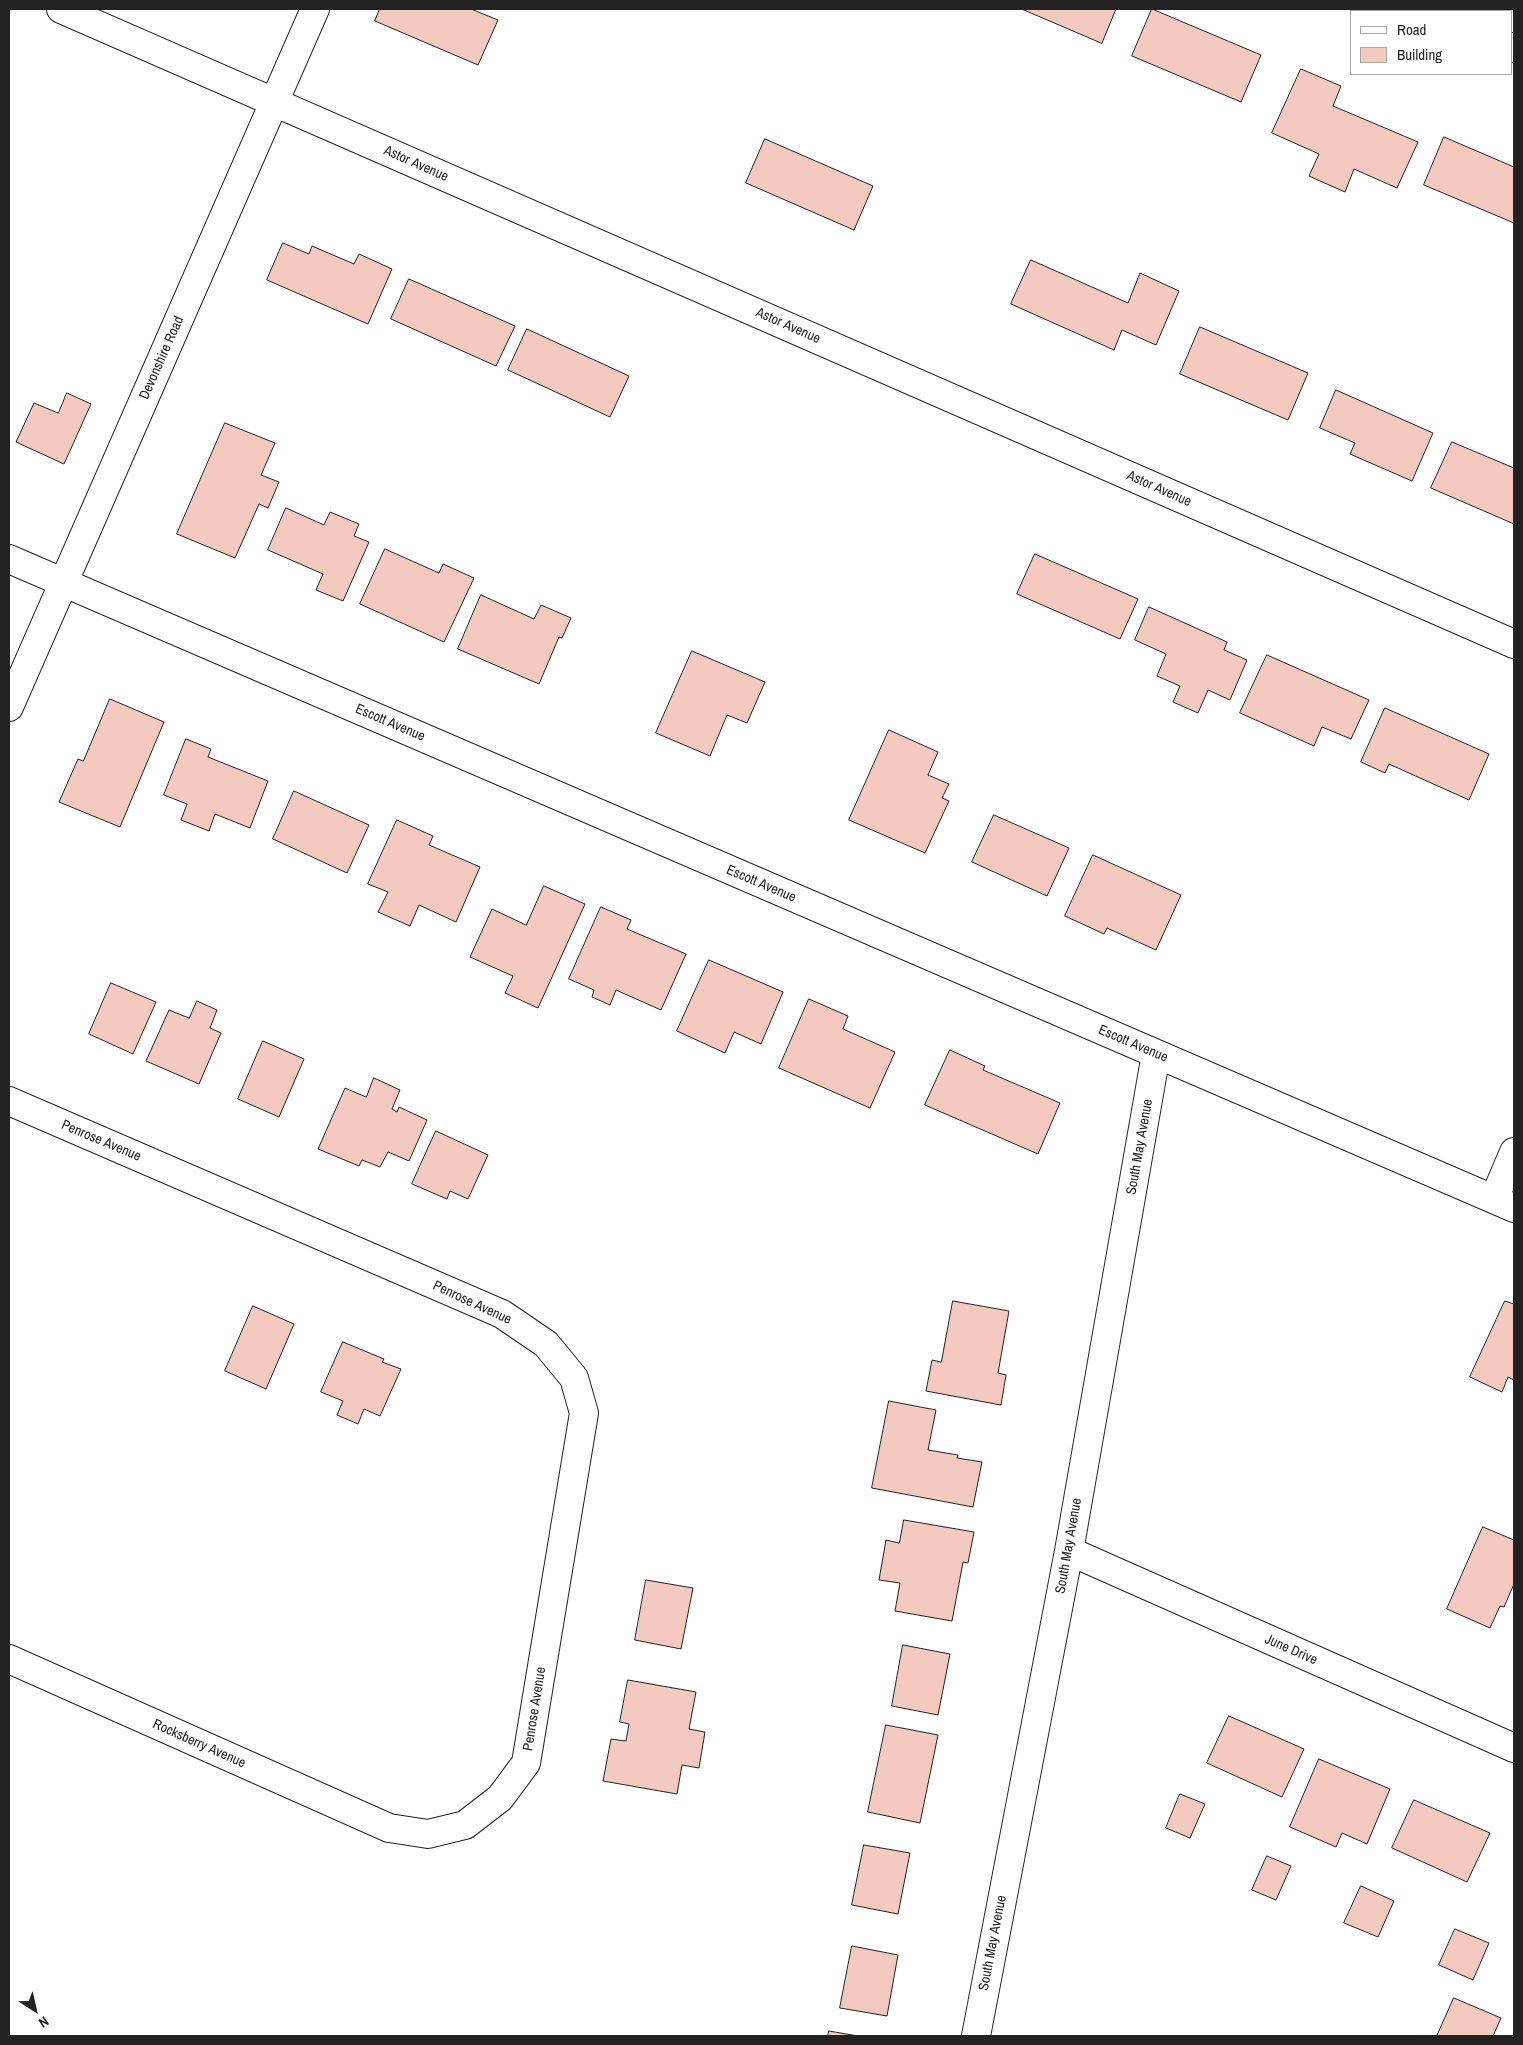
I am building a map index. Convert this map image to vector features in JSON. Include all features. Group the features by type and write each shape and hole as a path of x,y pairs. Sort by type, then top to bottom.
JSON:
{"street":[{"name":"Astor Avenue","path":"61,9 1514,644"},
{"name":"Devonshire Road","path":"9,707 315,9"},
{"name":"Escott Avenue","path":"9,559 1504,1204"},
{"name":"South May Avenue","path":"976,2036 1068,1551 1156,1054"},
{"name":"Penrose Avenue","path":"9,1102 502,1314 546,1344 574,1378 584,1412 526,1763 500,1798 464,1825 428,1834 389,1828"},
{"path":"1504,1204 1514,1152"},
{"name":"June Drive","path":"1068,1551 1514,1748"},
{"name":"Rocksberry Avenue","path":"9,1659 389,1828"}],"building":[{"path":"380,9 471,9 498,20 478,65 375,21"},
{"path":"1022,9 1116,9 1102,43"},
{"path":"1152,9 1261,55 1241,102 1132,56"},
{"path":"1301,69 1341,86 1333,106 1418,142 1397,188 1354,169 1345,192 1309,176 1319,154 1272,133"},
{"path":"1444,137 1514,167 1514,223 1424,185"},
{"path":"765,139 873,186 854,230 746,183"},
{"path":"283,243 309,254 312,246 354,264 359,254 392,269 368,324 267,280"},
{"path":"1031,260 1128,303 1140,273 1179,291 1156,345 1122,330 1114,350 1011,304"},
{"path":"409,279 515,326 496,366 391,319"},
{"path":"1200,327 1308,373 1288,420 1180,374"},
{"path":"527,329 629,376 610,417 508,370"},
{"path":"1336,390 1433,433 1412,481 1350,454 1355,443 1320,428"},
{"path":"67,393 91,404 64,464 16,442 34,403 58,413"},
{"path":"225,423 275,443 261,475 279,482 268,508 259,504 235,558 177,534"},
{"path":"1452,442 1514,468 1514,524 1431,488"},
{"path":"286,508 324,525 330,512 359,524 354,536 369,542 343,601 316,590 323,574 268,550"},
{"path":"385,549 439,573 443,564 474,578 444,642 360,604"},
{"path":"1035,554 1138,599 1120,639 1017,594"},
{"path":"481,595 534,619 541,605 571,618 562,638 559,637 539,684 458,649"},
{"path":"1149,607 1227,642 1224,650 1247,660 1230,700 1208,690 1198,713 1173,702 1180,686 1157,676 1166,654 1135,640"},
{"path":"692,651 765,682 747,723 727,715 710,756 656,733"},
{"path":"1267,655 1369,700 1351,739 1322,727 1314,746 1240,713"},
{"path":"110,699 164,722 120,827 59,802 78,759 83,761"},
{"path":"1385,708 1489,754 1469,800 1389,764 1385,773 1361,762"},
{"path":"889,730 938,752 928,775 949,784 942,798 949,801 925,853 849,820"},
{"path":"186,739 211,749 208,757 268,781 250,828 215,814 209,831 181,820 187,804 164,795"},
{"path":"294,791 369,825 347,873 273,839"},
{"path":"994,815 1069,848 1047,896 972,862"},
{"path":"397,820 433,836 429,845 480,867 456,922 419,905 410,926 378,912 388,892 368,884"},
{"path":"1093,855 1181,895 1156,950 1107,928 1104,934 1065,916"},
{"path":"544,886 585,904 538,1008 505,993 513,976 470,957 492,909 526,925"},
{"path":"601,907 631,920 627,929 686,954 661,1010 616,990 610,1005 592,997 594,990 569,979"},
{"path":"709,960 783,992 761,1044 734,1032 725,1053 677,1031"},
{"path":"111,983 156,1002 133,1054 89,1034"},
{"path":"809,999 848,1016 843,1029 895,1052 870,1108 779,1068"},
{"path":"197,1001 217,1010 210,1028 221,1033 199,1084 146,1061 169,1010 189,1018"},
{"path":"263,1041 304,1059 279,1117 238,1099"},
{"path":"950,1050 985,1066 983,1070 1060,1103 1038,1154 925,1105"},
{"path":"374,1078 400,1090 392,1109 397,1112 399,1107 427,1120 409,1161 388,1152 380,1167 362,1160 359,1166 318,1149 345,1088 366,1097"},
{"path":"436,1131 488,1155 468,1199 450,1191 447,1199 412,1184"},
{"path":"953,1301 1009,1311 998,1373 1006,1375 1001,1405 926,1391 932,1360 941,1362"},
{"path":"1505,1301 1514,1304 1514,1380 1508,1377 1502,1392 1470,1377"},
{"path":"253,1306 294,1324 266,1389 225,1371"},
{"path":"343,1342 384,1359 382,1362 401,1369 380,1416 364,1409 358,1424 337,1415 343,1401 321,1392"},
{"path":"889,1401 936,1410 928,1450 958,1455 957,1458 982,1462 973,1507 872,1488"},
{"path":"904,1520 974,1532 968,1563 963,1562 952,1621 895,1611 900,1583 879,1580 886,1540 899,1543"},
{"path":"1483,1527 1514,1540 1514,1584 1504,1607 1500,1606 1490,1628 1447,1609"},
{"path":"646,1580 693,1588 681,1649 635,1640"},
{"path":"903,1645 950,1654 938,1715 892,1706"},
{"path":"628,1680 696,1692 689,1729 705,1732 699,1768 682,1765 677,1794 603,1781 611,1739 626,1741 629,1724 620,1722"},
{"path":"1229,1716 1304,1749 1282,1797 1207,1763"},
{"path":"886,1725 938,1735 920,1823 868,1812"},
{"path":"1319,1759 1390,1789 1367,1844 1342,1833 1336,1847 1290,1827"},
{"path":"1180,1794 1205,1804 1190,1838 1166,1828"},
{"path":"1414,1800 1490,1833 1467,1882 1392,1848"},
{"path":"864,1845 910,1853 898,1914 852,1905"},
{"path":"1267,1856 1291,1866 1276,1900 1252,1890"},
{"path":"1361,1886 1394,1901 1378,1937 1344,1923"},
{"path":"1455,1929 1489,1943 1473,1980 1439,1965"},
{"path":"852,1946 898,1955 887,2016 840,2008"},
{"path":"1454,1998 1501,2018 1493,2036 1437,2036"},
{"path":"829,2031 858,2036 828,2036"}]}
